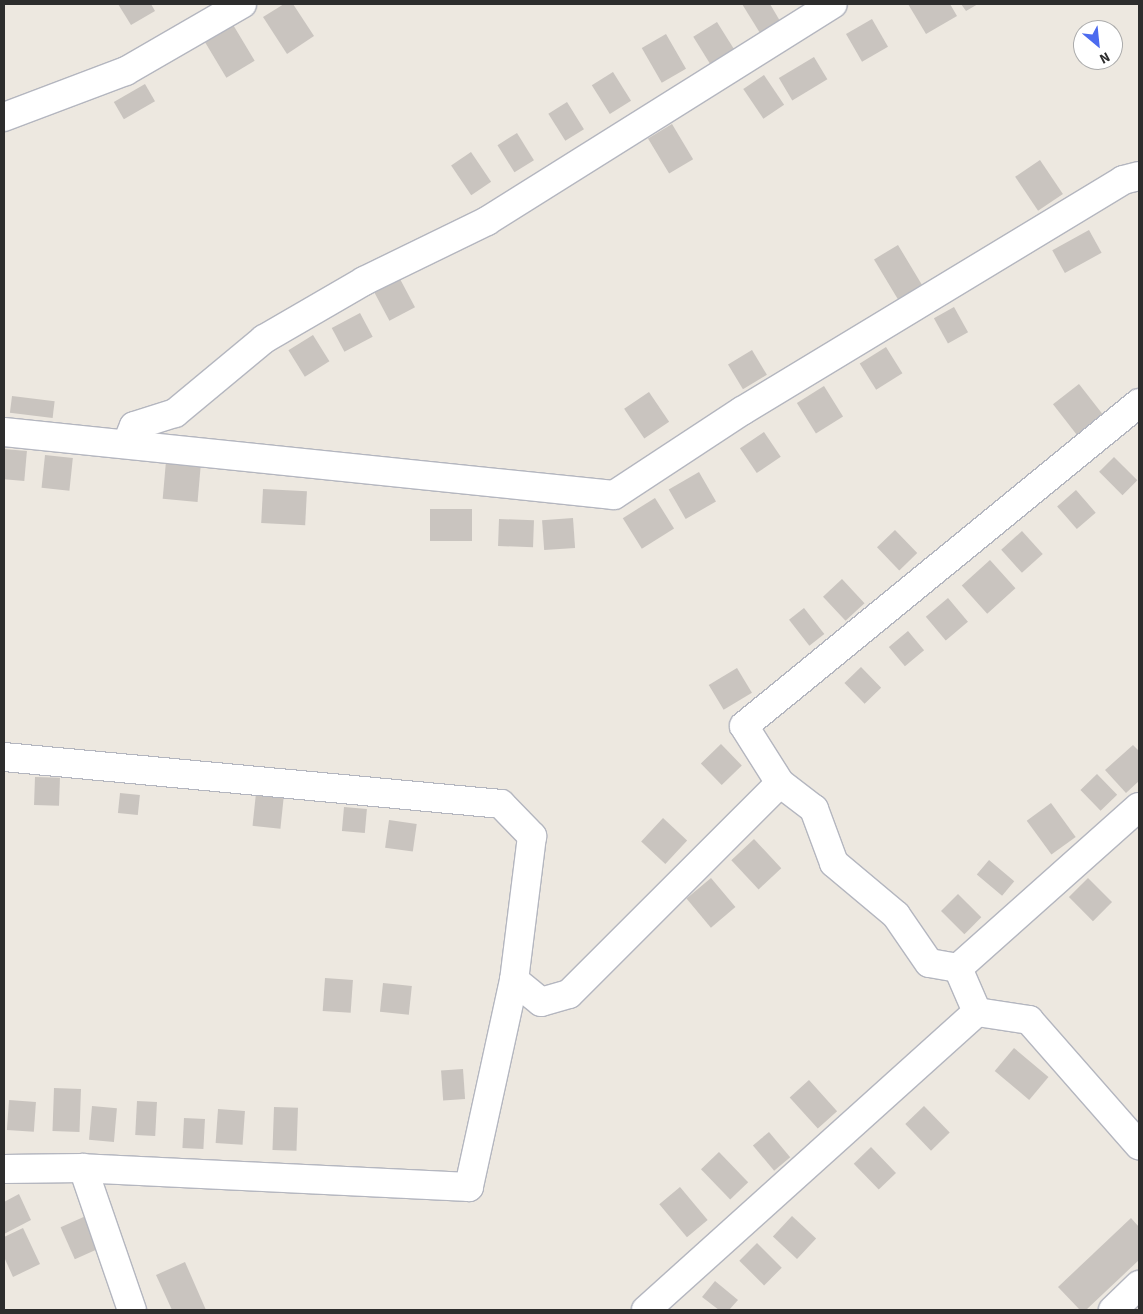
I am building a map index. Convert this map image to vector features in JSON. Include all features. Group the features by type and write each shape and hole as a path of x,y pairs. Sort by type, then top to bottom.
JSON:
{"street":[{"path":"4,116 126,71 242,4"},
{"path":"128,442 134,426 175,413 264,339 364,282 487,221 834,4"},
{"path":"4,432 128,442 614,495 742,411 1123,180 1139,176"},
{"path":"958,968 929,963 896,915 834,862 814,809 780,783 744,726 1139,403"},
{"path":"4,758 501,804 532,836 514,980 469,1187 83,1168 4,1169"},
{"path":"514,980 541,1002 569,994 780,783"},
{"path":"958,968 1139,807"},
{"path":"958,968 977,1012"},
{"path":"977,1012 1029,1020 1139,1145"},
{"path":"646,1310 977,1012"},
{"path":"83,1168 132,1310"},
{"path":"1113,1310 1139,1285"}],"building":[{"path":"118,4 151,4 155,11 131,25"},
{"path":"284,4 293,4 314,36 287,54 263,17"},
{"path":"742,4 770,4 780,21 760,33"},
{"path":"908,4 950,4 957,16 926,34"},
{"path":"961,4 978,4 966,11"},
{"path":"872,19 888,47 862,62 846,34"},
{"path":"717,22 735,51 711,66 693,37"},
{"path":"232,23 255,61 226,78 204,40"},
{"path":"666,34 686,69 662,83 642,48"},
{"path":"814,57 827,79 792,100 779,78"},
{"path":"613,72 631,101 610,114 592,85"},
{"path":"764,75 784,105 763,119 743,89"},
{"path":"145,84 155,101 124,119 114,102"},
{"path":"567,102 584,129 565,141 548,114"},
{"path":"672,124 693,159 669,174 648,138"},
{"path":"517,133 534,160 514,172 497,145"},
{"path":"471,152 491,182 471,195 451,165"},
{"path":"1040,160 1063,194 1038,211 1015,177"},
{"path":"1089,230 1102,253 1065,273 1052,250"},
{"path":"898,245 922,285 898,300 874,259"},
{"path":"400,279 415,307 389,321 374,293"},
{"path":"954,307 968,332 948,344 934,318"},
{"path":"360,313 373,337 344,352 332,328"},
{"path":"313,335 329,361 305,377 288,350"},
{"path":"886,347 902,373 876,390 860,363"},
{"path":"752,350 767,375 743,389 728,364"},
{"path":"1079,384 1103,415 1077,435 1053,404"},
{"path":"824,386 843,417 816,433 797,403"},
{"path":"649,392 669,422 644,439 624,409"},
{"path":"12,396 55,401 53,418 10,413"},
{"path":"764,432 781,457 757,473 740,448"},
{"path":"4,449 27,451 24,481 4,479"},
{"path":"45,455 73,458 69,491 42,488"},
{"path":"1114,457 1137,480 1122,495 1099,472"},
{"path":"166,461 201,464 198,502 163,499"},
{"path":"699,472 716,501 686,519 669,490"},
{"path":"263,489 307,491 305,525 261,523"},
{"path":"1076,490 1096,513 1077,529 1057,506"},
{"path":"655,498 674,529 642,549 623,518"},
{"path":"430,509 472,509 472,541 430,541"},
{"path":"573,518 575,548 544,550 542,520"},
{"path":"499,519 534,520 533,547 498,546"},
{"path":"895,530 917,553 899,570 877,547"},
{"path":"1022,531 1043,554 1022,573 1001,550"},
{"path":"990,560 1015,588 987,614 962,585"},
{"path":"842,579 865,603 845,621 823,597"},
{"path":"948,598 968,622 946,640 926,617"},
{"path":"804,608 824,634 809,646 789,620"},
{"path":"908,631 924,650 905,666 889,647"},
{"path":"861,667 881,688 865,704 844,683"},
{"path":"737,668 752,693 724,710 709,685"},
{"path":"721,744 742,766 722,785 701,763"},
{"path":"1133,745 1139,751 1139,781 1126,793 1105,770"},
{"path":"1097,774 1117,795 1101,811 1080,790"},
{"path":"35,777 60,778 59,806 34,805"},
{"path":"120,793 140,795 138,815 118,813"},
{"path":"256,793 284,796 280,829 253,826"},
{"path":"1051,803 1076,837 1051,855 1027,821"},
{"path":"344,807 367,809 365,833 342,831"},
{"path":"663,818 687,841 665,864 641,841"},
{"path":"389,820 417,824 413,852 385,848"},
{"path":"754,839 781,868 759,889 731,860"},
{"path":"989,860 1014,881 1002,896 977,875"},
{"path":"711,878 735,907 711,928 686,899"},
{"path":"1088,878 1112,902 1093,921 1069,897"},
{"path":"958,894 981,917 964,934 941,911"},
{"path":"325,978 353,980 351,1013 323,1011"},
{"path":"383,983 412,986 409,1015 380,1012"},
{"path":"1014,1048 1048,1077 1029,1100 995,1071"},
{"path":"463,1069 465,1099 443,1100 441,1071"},
{"path":"809,1080 837,1111 818,1129 790,1097"},
{"path":"54,1088 81,1089 79,1132 52,1131"},
{"path":"9,1100 36,1102 34,1132 7,1130"},
{"path":"137,1101 157,1102 155,1136 135,1135"},
{"path":"92,1106 117,1108 114,1142 89,1140"},
{"path":"924,1106 950,1133 931,1151 905,1124"},
{"path":"274,1107 298,1108 296,1151 272,1150"},
{"path":"218,1109 245,1111 243,1145 216,1143"},
{"path":"184,1118 205,1119 203,1149 182,1148"},
{"path":"769,1132 790,1157 774,1171 753,1145"},
{"path":"871,1147 896,1173 879,1190 854,1164"},
{"path":"719,1152 748,1182 730,1200 701,1169"},
{"path":"680,1187 708,1220 687,1237 659,1204"},
{"path":"19,1194 31,1220 4,1234 4,1202"},
{"path":"88,1215 102,1247 75,1259 61,1227"},
{"path":"792,1216 816,1239 797,1259 773,1236"},
{"path":"1131,1218 1139,1227 1139,1260 1086,1310 1080,1310 1058,1287"},
{"path":"23,1228 40,1264 13,1277 4,1257 4,1237"},
{"path":"757,1243 782,1268 764,1285 739,1261"},
{"path":"185,1262 206,1310 172,1310 156,1275"},
{"path":"715,1281 738,1300 729,1310 719,1310 702,1297"}]}
